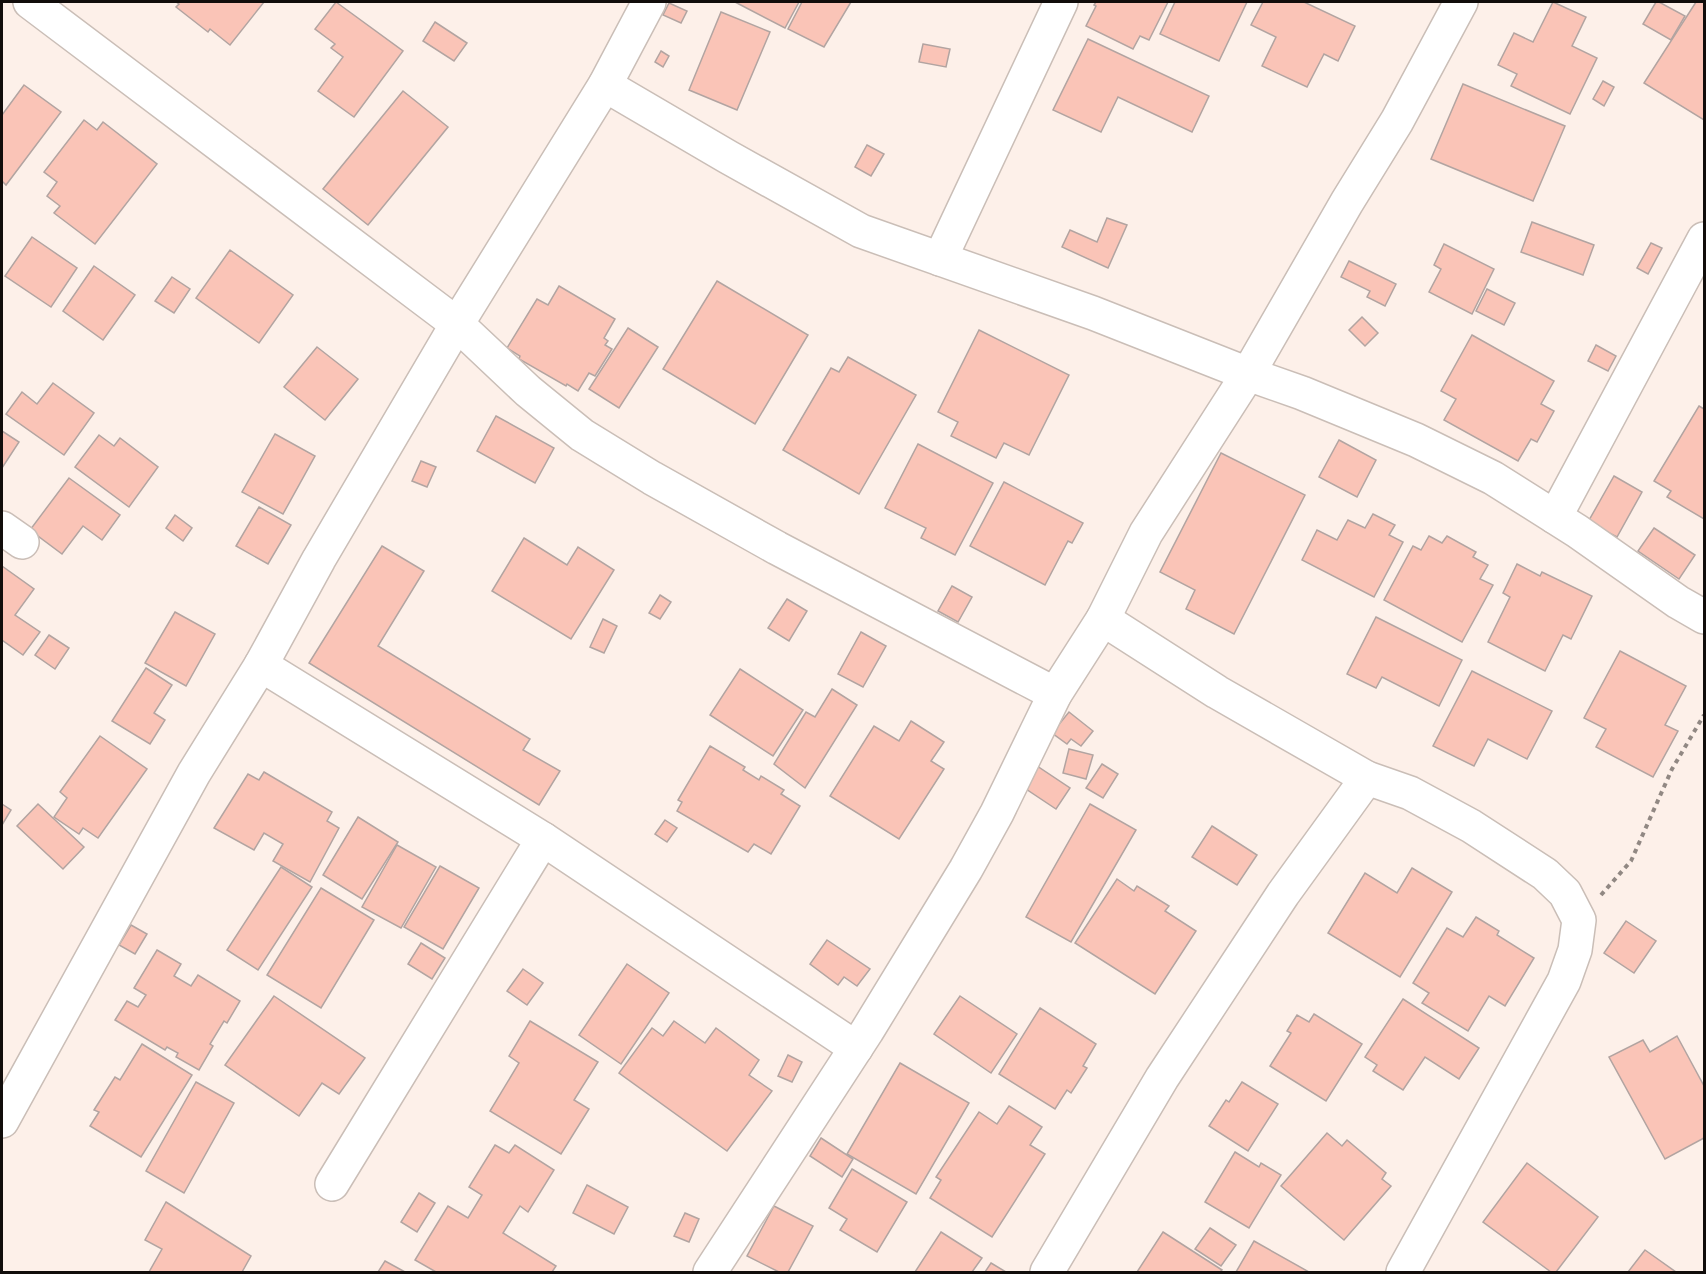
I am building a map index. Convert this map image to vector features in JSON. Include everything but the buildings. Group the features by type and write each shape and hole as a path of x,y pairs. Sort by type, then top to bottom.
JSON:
{"street":[{"path":"30,2 457,324 528,391 582,435 652,478 777,548 1055,694"},
{"path":"2,1121 194,773 261,665 319,559 457,324 605,85 649,2"},
{"path":"940,259 1061,2"},
{"path":"710,1272 856,1048 966,869 997,813 1055,694 1103,619 1146,533 1248,374 1347,202 1397,121 1461,2"},
{"path":"605,85 728,158 861,231 1093,313 1302,393 1416,440 1493,478 1577,531 1678,602 1704,617"},
{"path":"1555,517 1704,239"},
{"path":"1103,619 1217,692 1367,778 1410,794 1471,826 1545,874 1565,893 1579,920 1575,950 1564,981 1403,1272"},
{"path":"261,665 543,839 856,1048"},
{"path":"1047,1272 1169,1068 1283,894 1367,778"},
{"path":"332,1184 543,839"}],"path":[{"path":"1579,920 1631,861 1672,769 1704,715"}]}
